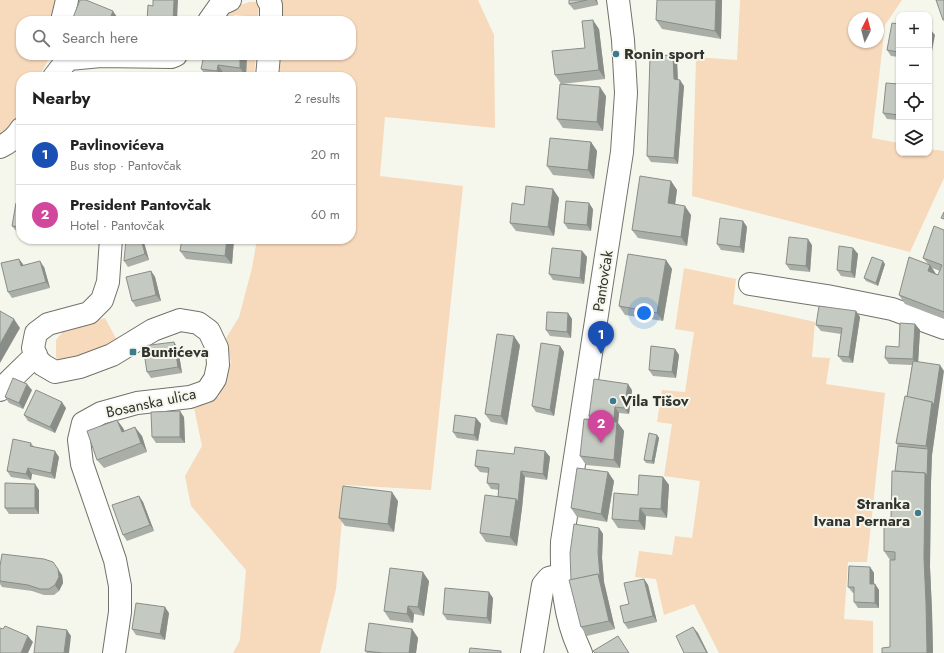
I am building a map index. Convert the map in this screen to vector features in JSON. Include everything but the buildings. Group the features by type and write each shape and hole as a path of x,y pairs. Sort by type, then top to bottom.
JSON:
{"street":[{"path":"63,16 67,0"},
{"path":"212,16 221,4 230,0"},
{"path":"268,0 271,5 271,16"},
{"name":"Pantovčak","path":"581,653 567,614 562,575 562,542 622,152 626,93 623,40 618,0"},
{"path":"58,72 67,60"},
{"path":"267,72 269,60"},
{"path":"0,147 16,136"},
{"path":"0,390 36,355 33,348 36,333 48,324 90,313 102,300 108,282 111,244"},
{"path":"750,284 827,296 892,309 944,328"},
{"name":"Bosanska ulica","path":"36,355 37,359 43,365 56,372 80,366 112,355 153,330 180,320 198,323 209,331 217,348 218,365 215,379 207,392 190,397 137,403 101,413 83,423 79,440 82,464 115,560 120,586 120,612 114,653"},
{"path":"532,653 543,585 549,578 562,575"}],"shaded area":[{"path":"0,0 60,0 58,16 16,16 16,60 48,60 42,72 16,72 16,119 8,130 0,136"},
{"path":"281,0 478,0 494,35 495,128 385,117 380,176 463,186 431,490 345,485 336,589 320,653 233,653 240,640 246,570 191,506 185,476 202,446 194,408 219,397 231,362 226,338 239,317 252,268 256,244 356,244 356,72 279,72 281,60 356,60 356,16 283,16"},
{"path":"740,0 902,0 885,25 884,34 884,12 848,12 848,48 882,48 872,138 896,142 896,156 932,156 932,149 944,151 944,178 910,252 692,196 696,57 737,60"},
{"path":"256,2 259,4 258,16 225,16 240,5"},
{"path":"247,60 256,60 254,72 246,72"},
{"path":"684,268 736,279 733,304 815,322 812,357 830,358 826,384 885,393 867,562 848,562 844,619 873,621 873,653 719,653 694,604 664,615 656,579 635,577 639,551 672,555 675,536 692,538 700,481 664,476 672,424 657,422 662,390 685,392 694,332 675,329"},
{"path":"105,318 119,344 68,364 56,358 56,340 66,328"}],"place":[{"name":"Ronin sport","path":"616,54"},
{"name":"Buntićeva","path":"133,352"},
{"name":"Pavlinovićeva","path":"601,354"},
{"name":"Vila Tišov","path":"613,401"},
{"name":"President Pantovčak","path":"601,443"},
{"name":"Stranka Ivana Pernara","path":"918,513"}]}
